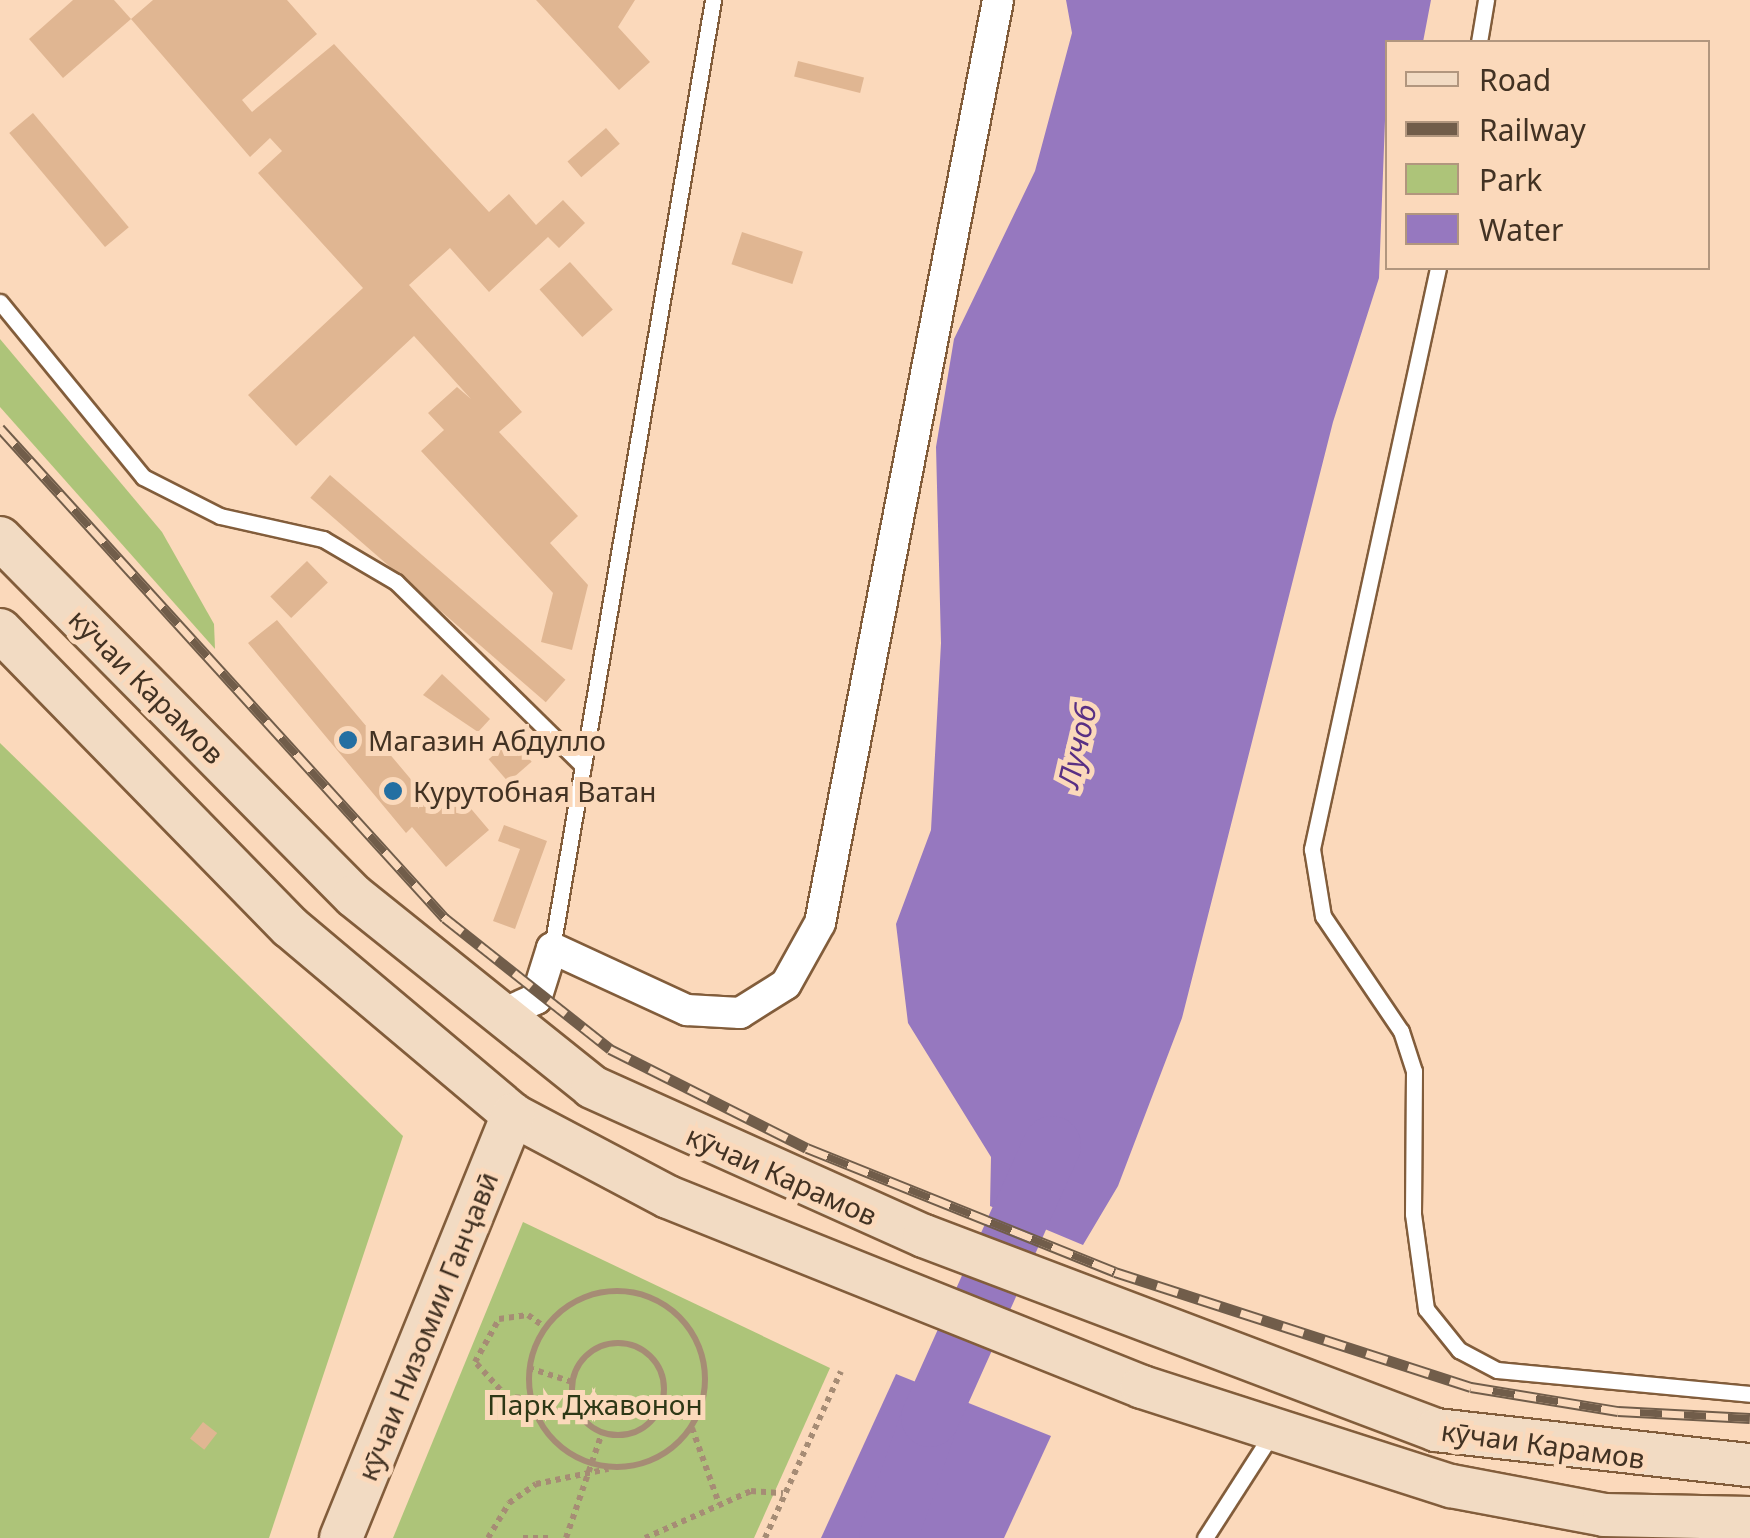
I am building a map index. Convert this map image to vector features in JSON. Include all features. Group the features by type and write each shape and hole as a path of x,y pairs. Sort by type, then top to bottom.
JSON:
{"main road":[{"name":"кӯчаи Карамов","path":"0,538 354,896 483,1005 592,1088 924,1236 1156,1329 1436,1430 1750,1465"},
{"name":"кӯчаи Карамов","path":"0,630 290,926 513,1115 668,1197 1142,1387 1451,1486 1604,1515 1750,1518"},
{"path":"88,720 134,674"},
{"name":"кӯчаи Низомии Ганҷавӣ","path":"340,1538 513,1115"}],"street":[{"path":"483,1005 509,1011 536,999 552,948 687,1010 740,1013 786,984 820,923 998,0"}],"lane":[{"path":"552,948 712,0"},
{"path":"1479,40 1486,0"},
{"path":"1438,270 1312,848 1323,916 1401,1031 1414,1071 1413,1214 1426,1309 1459,1350 1497,1370 1750,1394"},
{"path":"0,302 143,477 220,516 323,539 396,582 583,766"},
{"path":"1205,1538 1274,1432"}],"path":[{"path":"488,1538 509,1502 536,1484 591,1467 616,1468 672,1450 692,1428 706,1374 692,1334 664,1304 608,1291 579,1299 546,1328 529,1368 530,1398 561,1448 591,1467"},
{"path":"530,1398 507,1397 475,1362 499,1319 528,1315 546,1328"},
{"path":"631,1345 655,1362 664,1390 655,1417 631,1434 602,1432 578,1412 572,1382 600,1347 631,1345"},
{"path":"529,1368 572,1382"},
{"path":"765,1538 841,1371"},
{"path":"692,1428 719,1504"},
{"path":"566,1538 602,1432"},
{"path":"645,1538 751,1490 784,1494"},
{"path":"523,1538 548,1538"}],"green space":[{"path":"0,339 162,532 214,624 215,649 0,407"},
{"path":"0,743 403,1136 269,1538 0,1538"},
{"name":"Парк Джавонон","path":"523,1222 830,1368 754,1538 393,1538"}],"water":[{"path":"1066,0 1431,0 1423,40 1385,40 1379,278 1333,422 1182,1018 1118,1186 1083,1245 990,1206 991,1157 908,1023 896,924 931,830 941,643 936,447 954,339 1035,171 1072,33"},
{"path":"896,1374 1051,1436 1004,1538 821,1538"}],"building":[{"path":"73,0 114,0 131,19 63,78 29,39"},
{"path":"153,0 287,0 317,34 242,100 252,112 334,44 489,212 509,194 536,225 563,200 585,223 559,248 548,237 489,292 450,248 409,285 522,412 499,432 578,516 550,543 588,585 572,650 541,642 553,593 421,451 444,430 428,413 457,387 471,399 414,336 296,446 248,395 363,288 258,173 282,151 270,138 250,157 131,19"},
{"path":"536,0 635,0 618,27 650,62 619,90"},
{"path":"798,61 864,77 860,93 794,77"},
{"path":"33,113 129,227 105,247 9,133"},
{"path":"606,128 620,144 581,177 568,161"},
{"path":"742,232 803,252 792,284 731,264"},
{"path":"570,262 613,310 582,337 540,289"},
{"path":"330,475 565,680 546,702 310,498"},
{"path":"307,561 328,583 291,618 270,596"},
{"path":"277,620 435,808 456,791 489,830 446,867 412,827 406,833 248,643"},
{"path":"442,674 490,719 478,732 423,695"},
{"path":"512,739 532,762 508,782 489,759"},
{"path":"504,825 547,841 515,929 493,921 520,849 498,841"},
{"path":"203,1422 217,1433 204,1450 190,1439"}],"waterway":[{"name":"Лучоб","path":"888,1538 930,1418 1052,1145"}],"railway":[{"path":"0,428 445,918 610,1049 807,1148 1115,1272 1471,1387 1618,1411 1750,1418"}],"place":[{"name":"Магазин Абдулло","path":"348,740"},
{"name":"Курутобная Ватан","path":"393,791"}]}
